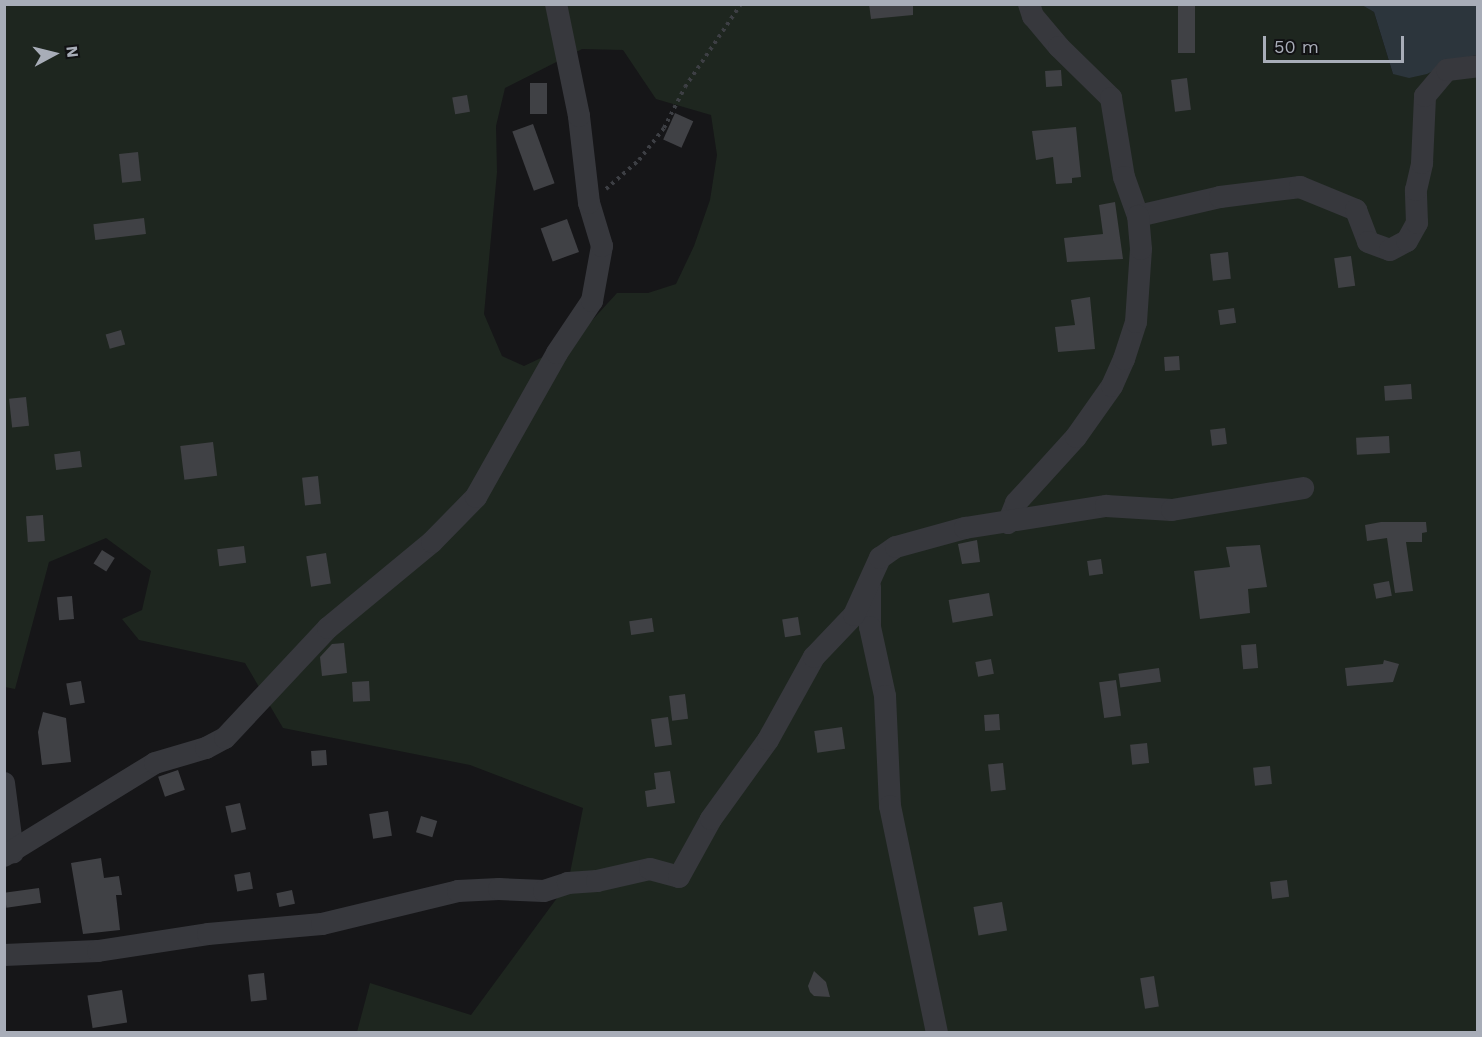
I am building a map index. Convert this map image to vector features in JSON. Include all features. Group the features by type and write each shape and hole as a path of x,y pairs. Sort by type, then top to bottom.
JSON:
{"street":[{"path":"4,783 9,854 155,763 206,748 225,738 328,628 432,542 476,497 557,353 592,301 602,246 589,203 579,116 556,4"},
{"path":"1008,523 1016,503 1076,437 1112,387 1137,322 1141,249 1138,216 1124,177 1111,98 1059,47 1033,16 1029,4"},
{"path":"1138,216 1220,197 1300,187 1356,210 1368,242 1390,250 1407,241 1417,223 1416,190 1422,163 1425,96 1447,70 1478,66"},
{"path":"4,955 98,951 208,934 322,924 458,891 499,889 544,891 568,883 597,881 650,869 679,876 711,819 768,740 814,657 854,615 880,558 896,548 965,528 1106,506 1173,510 1303,488"},
{"path":"870,583 870,627 885,696 890,806 937,1032"}],"path":[{"path":"589,203 639,160 664,128 685,87 741,4"}],"shaded area":[{"path":"1362,4 1374,12 1393,74 1477,55 1477,1032 357,1032 370,983 471,1015 568,883 583,808 470,765 283,728 245,663 139,640 122,619 142,610 151,571 106,538 49,562 15,689 5,687 4,5","holes":["582,49 623,50 656,99 711,115 717,155 710,200 694,246 676,284 648,293 617,293 586,327 545,356 524,366 502,356 484,314 497,172 496,126 505,88"]},
{"path":"1362,5 1477,5 1477,55 1454,60 1427,74 1409,78 1393,74 1374,12"}],"building":[{"path":"869,4 913,4 913,15 871,19"},
{"path":"1178,4 1195,4 1195,53 1178,53"},
{"path":"1061,70 1062,86 1046,87 1045,71"},
{"path":"1187,78 1191,110 1175,112 1171,80"},
{"path":"530,83 547,83 547,114 530,114"},
{"path":"467,95 470,112 455,114 452,98"},
{"path":"675,113 693,121 681,148 663,139"},
{"path":"533,124 555,183 534,191 512,132"},
{"path":"1076,127 1081,177 1072,178 1072,183 1056,184 1053,157 1036,160 1032,131"},
{"path":"138,152 141,181 122,183 119,154"},
{"path":"1115,202 1123,259 1067,262 1064,238 1103,234 1099,205"},
{"path":"144,218 146,234 95,240 93,224"},
{"path":"567,219 579,252 553,261 541,229"},
{"path":"1228,252 1231,279 1213,281 1210,254"},
{"path":"1351,256 1355,286 1338,288 1334,258"},
{"path":"1090,297 1095,349 1058,352 1055,327 1075,325 1071,300"},
{"path":"1234,308 1236,323 1220,325 1218,310"},
{"path":"121,330 125,344 110,349 106,334"},
{"path":"1179,356 1180,370 1165,371 1164,357"},
{"path":"1411,384 1412,399 1385,401 1384,386"},
{"path":"26,397 29,426 12,428 9,399"},
{"path":"1225,428 1227,444 1212,446 1210,430"},
{"path":"1389,436 1390,453 1357,455 1356,438"},
{"path":"213,442 217,476 184,480 180,446"},
{"path":"80,451 82,467 56,470 54,454"},
{"path":"318,476 321,504 305,506 302,478"},
{"path":"43,515 45,541 28,542 26,516"},
{"path":"1381,522 1426,522 1427,532 1422,533 1422,542 1406,542 1413,591 1395,593 1387,538 1367,541 1365,525"},
{"path":"977,540 980,562 962,564 958,544"},
{"path":"1260,545 1267,587 1248,589 1250,613 1200,619 1194,571 1230,567 1226,547"},
{"path":"244,546 246,563 219,566 217,549"},
{"path":"102,550 115,558 106,572 94,564"},
{"path":"326,553 331,584 311,587 306,556"},
{"path":"1101,559 1103,574 1089,576 1087,561"},
{"path":"1389,581 1392,596 1376,599 1373,584"},
{"path":"989,593 993,616 953,623 949,600"},
{"path":"72,596 74,619 59,620 57,597"},
{"path":"798,617 801,635 785,637 782,620"},
{"path":"652,618 654,632 631,635 629,621"},
{"path":"344,643 347,673 322,676 320,657 332,644"},
{"path":"1256,644 1258,668 1243,669 1241,645"},
{"path":"991,659 994,674 978,677 975,662"},
{"path":"1384,660 1399,664 1393,682 1347,686 1345,668 1383,664"},
{"path":"1159,668 1161,682 1120,688 1118,674"},
{"path":"1116,680 1121,716 1104,718 1099,682"},
{"path":"81,681 85,703 70,705 66,684"},
{"path":"369,681 370,701 353,702 352,682"},
{"path":"685,694 688,719 672,721 669,696"},
{"path":"43,712 66,718 71,762 42,765 38,732"},
{"path":"999,714 1000,730 985,731 984,715"},
{"path":"668,717 672,745 655,747 651,719"},
{"path":"842,727 845,749 817,753 814,731"},
{"path":"1147,743 1149,763 1132,765 1130,745"},
{"path":"326,750 327,765 312,766 311,751"},
{"path":"1003,763 1006,790 991,791 988,765"},
{"path":"1270,766 1272,784 1255,786 1253,768"},
{"path":"178,770 185,790 165,797 158,777"},
{"path":"670,771 675,803 647,807 645,791 656,789 654,773"},
{"path":"240,803 246,829 231,833 225,806"},
{"path":"388,811 392,836 373,839 369,814"},
{"path":"421,816 437,821 432,837 416,832"},
{"path":"101,858 104,878 119,876 122,895 116,895 120,930 83,934 71,863"},
{"path":"250,872 253,889 237,892 234,875"},
{"path":"1287,880 1289,897 1272,899 1270,882"},
{"path":"39,888 41,903 6,908 4,893"},
{"path":"292,890 295,904 279,907 276,893"},
{"path":"1002,902 1007,931 978,936 973,907"},
{"path":"814,971 826,982 830,997 814,996 810,992 808,986"},
{"path":"264,973 267,1000 251,1002 248,975"},
{"path":"1154,976 1159,1007 1145,1009 1140,978"},
{"path":"122,990 127,1023 93,1028 87,995"}]}
